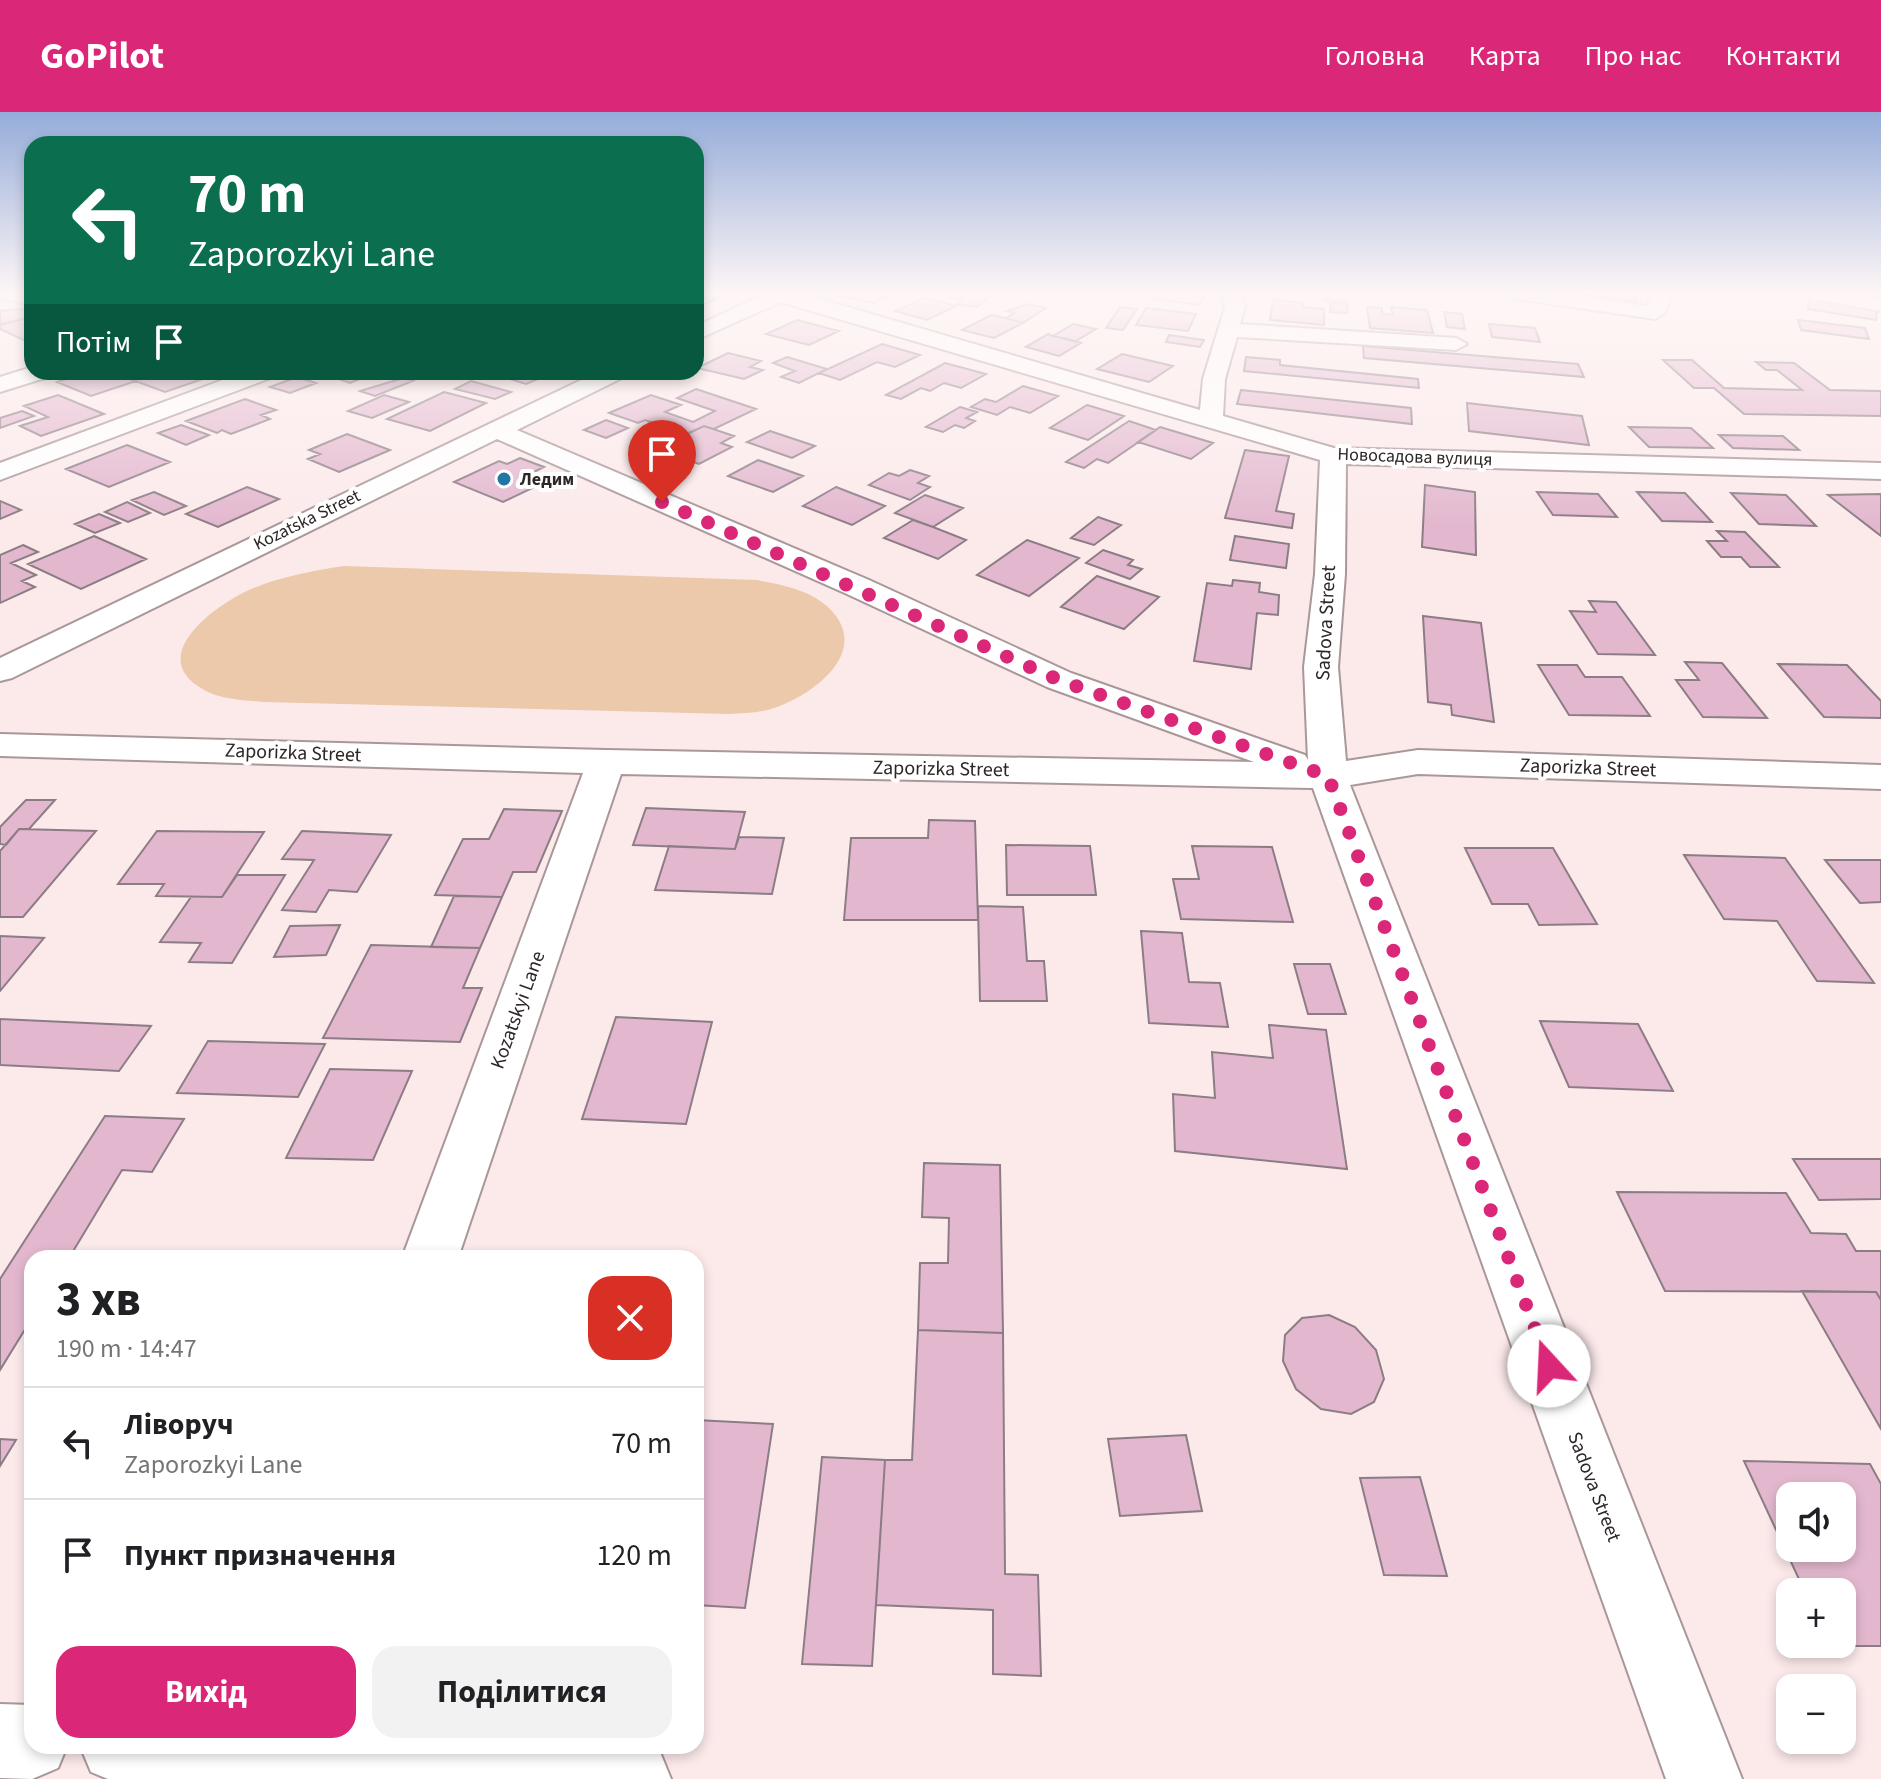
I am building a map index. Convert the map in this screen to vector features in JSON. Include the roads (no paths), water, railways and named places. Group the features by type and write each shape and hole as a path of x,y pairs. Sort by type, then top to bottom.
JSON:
{"street":[{"name":"Новосадова вулиця","path":"1045,370 1333,456 1881,471"},
{"path":"1211,418 1217,370"},
{"path":"0,385 24,377"},
{"path":"0,472 244,380"},
{"name":"Kozatska Street","path":"0,671 599,380"},
{"path":"494,429 858,587 1059,680 1328,776"},
{"name":"Sadova Street","path":"1333,456 1330,574 1321,667 1328,776 1704,1779"},
{"name":"Zaporizka Street","path":"0,745 606,762 1328,776 1418,762 1881,777"},
{"name":"Kozatskyi Lane","path":"433,1250 606,762"},
{"path":"0,1741 24,1742"},
{"path":"200,1754 633,1779"}],"place":[{"name":"Ледим","path":"504,479"}]}
